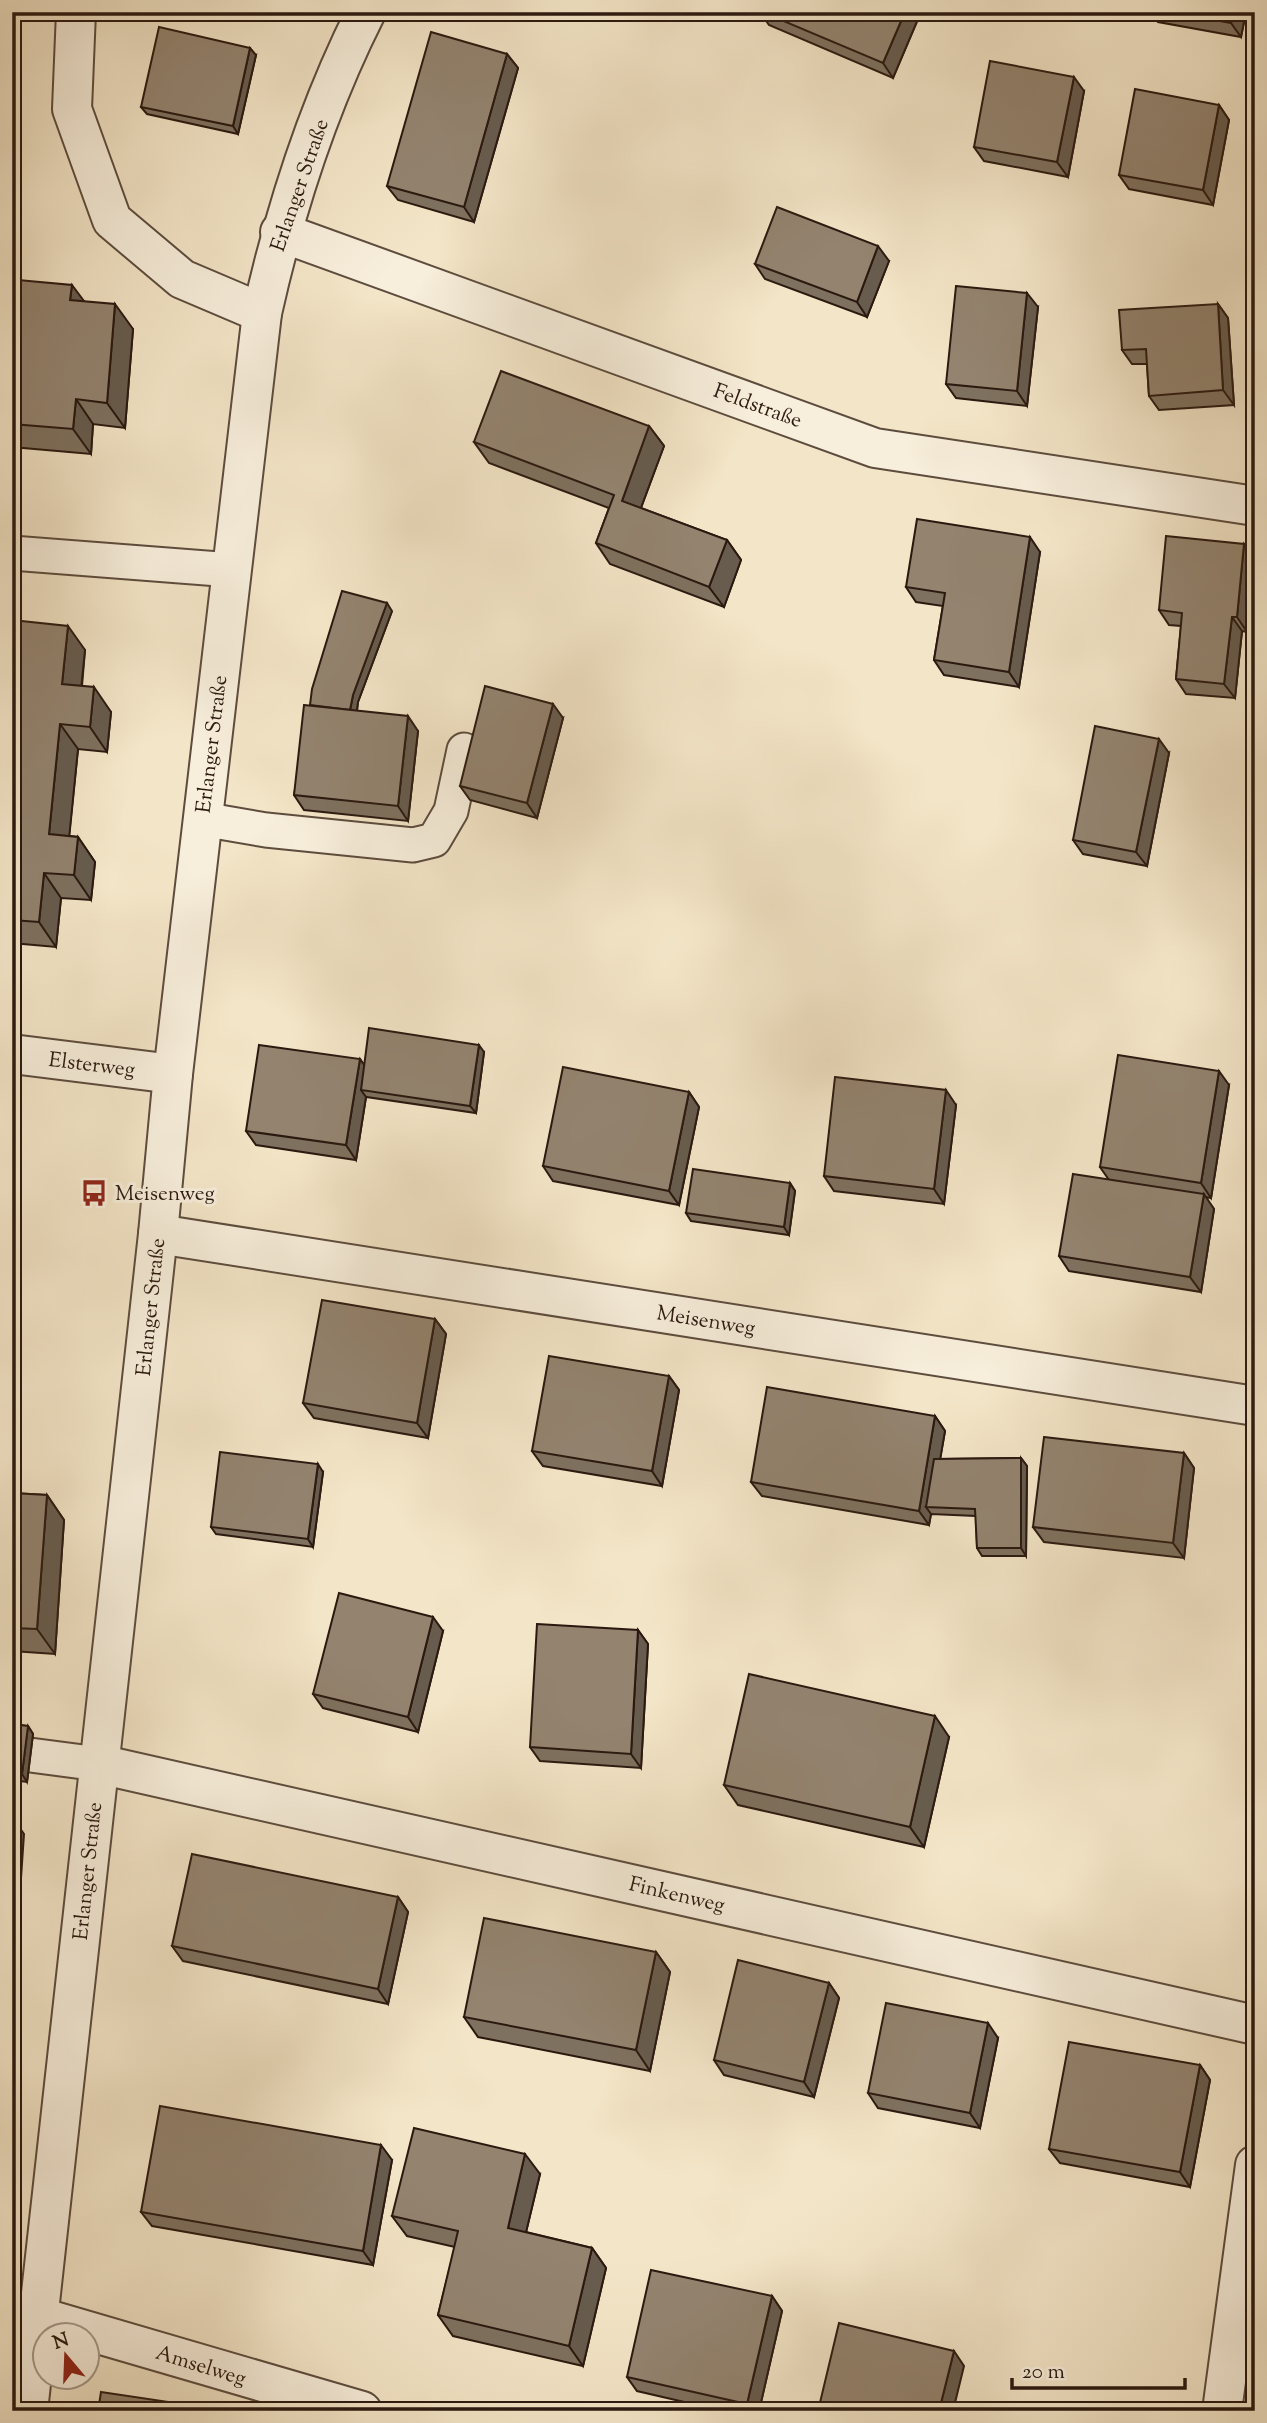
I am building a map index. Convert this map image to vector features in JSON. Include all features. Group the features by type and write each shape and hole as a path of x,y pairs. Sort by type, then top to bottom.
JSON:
{"street":[{"path":"76,12 72,108 112,220 183,279 262,313"},
{"name":"Erlanger Straße","path":"23,2401 40,2317 158,1234 173,1074 262,313 280,232 345,54 366,12"},
{"name":"Feldstraße","path":"280,232 875,448 1255,506"},
{"name":"Elsterweg","path":"12,1054 173,1074"},
{"name":"Meisenweg","path":"158,1234 1255,1406"},
{"name":"Finkenweg","path":"99,1764 1255,2025"},
{"path":"1222,2411 1255,2165"},
{"name":"Amselweg","path":"40,2317 362,2411"}],"lane":[{"path":"12,553 232,570"},
{"path":"202,819 266,830 413,845 435,840 451,811 464,750"},
{"path":"30,1755 99,1764"}],"building":[{"path":"762,12 905,12 883,63"},
{"path":"1174,12 1233,12 1231,23"},
{"path":"159,27 250,48 233,126 141,107"},
{"path":"431,32 507,54 464,207 387,186"},
{"path":"990,61 1074,77 1057,162 974,147"},
{"path":"1135,89 1219,105 1203,190 1119,175"},
{"path":"777,207 878,246 857,302 755,264"},
{"path":"18,280 72,285 70,300 115,304 107,403 76,399 73,429 12,424 12,301 16,302"},
{"path":"956,286 1027,293 1017,391 946,384"},
{"path":"1218,304 1223,390 1149,396 1146,349 1122,350 1119,310"},
{"path":"501,371 649,426 622,501 727,540 709,587 596,543 614,495 474,442"},
{"path":"917,519 1030,537 1009,672 934,660 945,593 906,587"},
{"path":"1166,536 1244,544 1237,617 1232,617 1224,684 1176,679 1182,613 1159,610"},
{"path":"342,591 387,603 350,710 310,705 312,689"},
{"path":"12,620 68,626 62,684 94,687 90,727 60,724 49,834 78,837 74,875 44,873 39,922 12,920"},
{"path":"485,686 553,704 527,803 460,786"},
{"path":"304,705 408,716 398,806 294,795"},
{"path":"1095,726 1159,739 1136,852 1073,840"},
{"path":"369,1028 479,1045 470,1106 361,1090"},
{"path":"259,1045 360,1059 346,1145 246,1131"},
{"path":"1118,1055 1219,1071 1201,1183 1100,1167"},
{"path":"563,1067 689,1092 669,1191 543,1166"},
{"path":"835,1077 946,1090 934,1189 824,1176"},
{"path":"693,1169 790,1183 784,1227 686,1213"},
{"path":"1073,1174 1204,1194 1190,1277 1059,1256"},
{"path":"322,1300 435,1319 417,1423 303,1403"},
{"path":"549,1356 669,1376 652,1471 532,1451"},
{"path":"767,1387 935,1416 919,1511 751,1482"},
{"path":"1044,1437 1184,1453 1173,1543 1033,1527"},
{"path":"220,1452 318,1464 308,1539 211,1527"},
{"path":"1021,1458 1021,1548 977,1548 975,1509 926,1507 934,1459"},
{"path":"12,1493 47,1495 37,1629 12,1628"},
{"path":"339,1593 433,1617 408,1717 313,1694"},
{"path":"537,1624 638,1630 631,1754 530,1747"},
{"path":"749,1674 935,1716 910,1827 724,1785"},
{"path":"12,1724 28,1726 22,1774 12,1773"},
{"path":"192,1854 398,1897 378,1989 172,1946"},
{"path":"484,1918 656,1952 636,2050 464,2017"},
{"path":"738,1960 829,1983 804,2082 714,2060"},
{"path":"886,2003 988,2023 970,2113 868,2093"},
{"path":"1069,2042 1200,2065 1180,2172 1049,2149"},
{"path":"160,2106 381,2145 363,2251 141,2212"},
{"path":"414,2128 525,2154 508,2228 592,2248 569,2346 438,2315 458,2231 392,2216"},
{"path":"651,2270 772,2296 747,2404 627,2377"},
{"path":"839,2323 954,2351 939,2411 818,2411"},
{"path":"101,2392 216,2409 216,2411 98,2411"}],"place":[{"name":"Meisenweg","path":"94,1193"}]}
